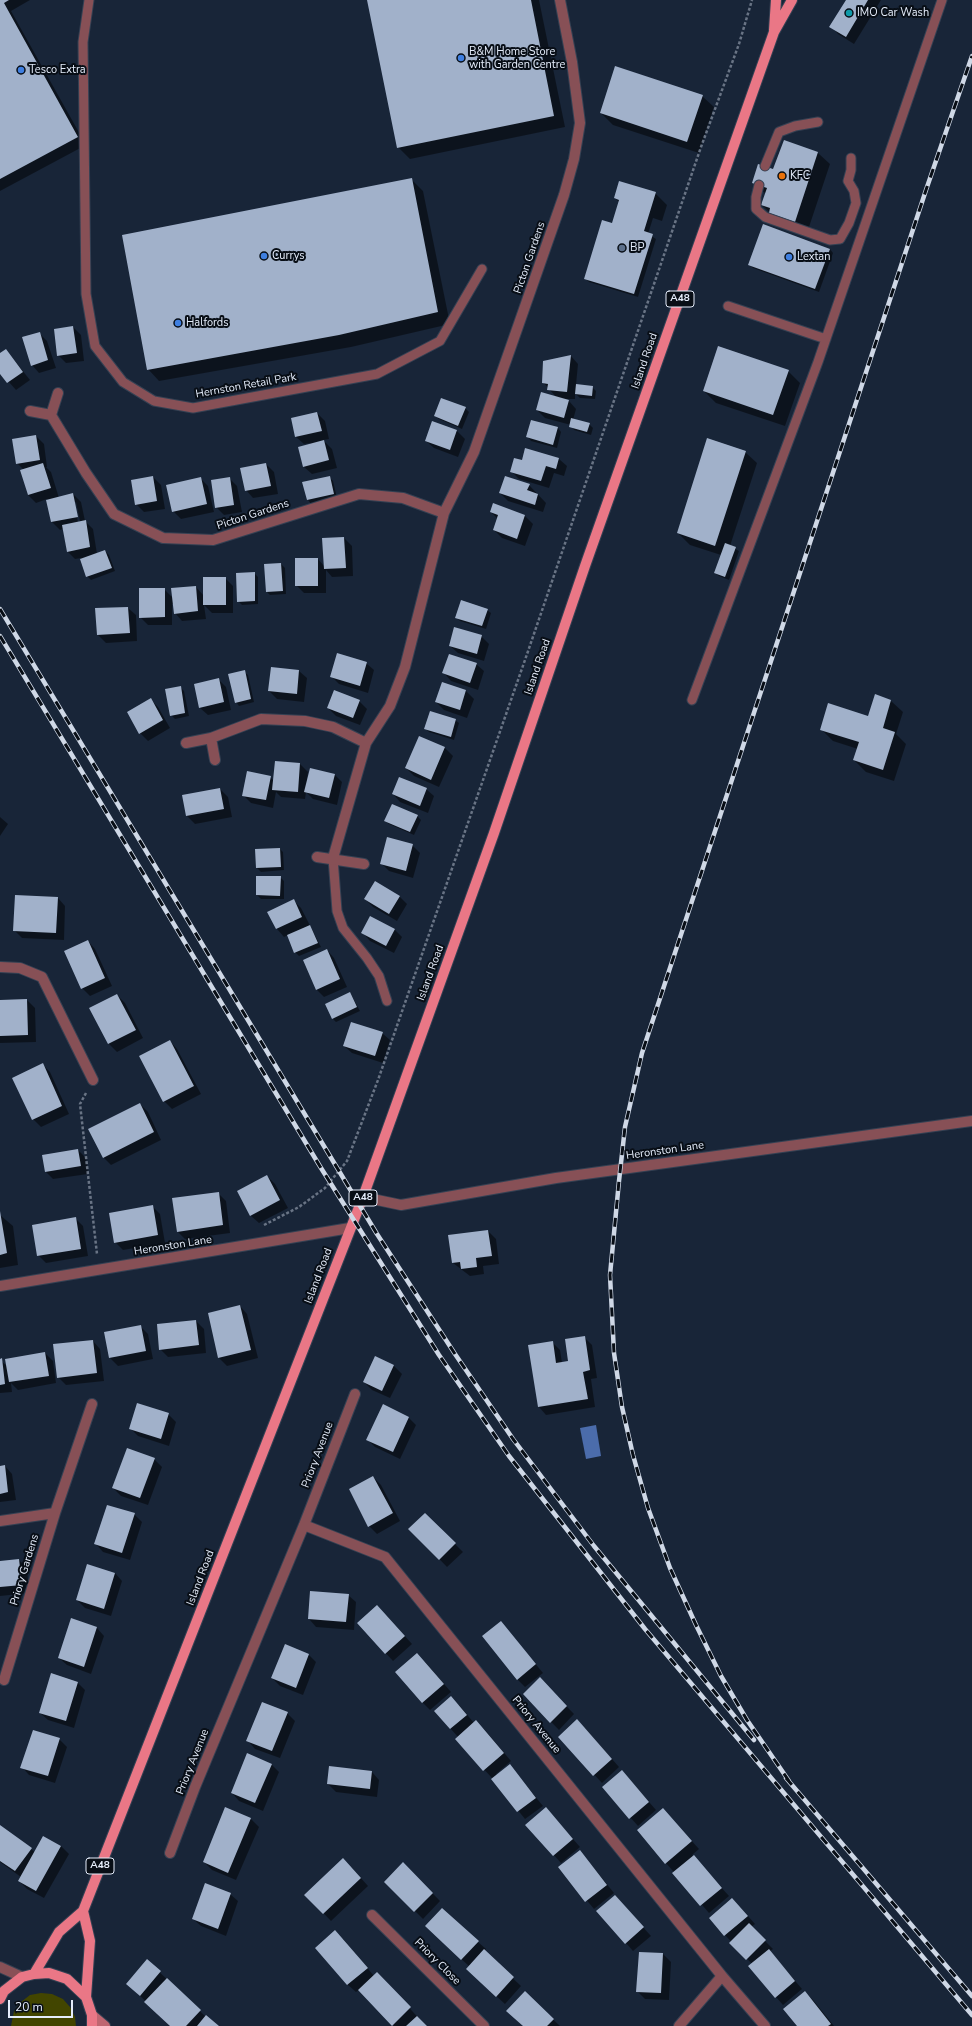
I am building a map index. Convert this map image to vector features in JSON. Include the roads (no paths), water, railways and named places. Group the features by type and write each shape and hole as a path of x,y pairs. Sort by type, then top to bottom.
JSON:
{"main road":[{"name":"A48","path":"774,32 776,0"},
{"name":"A48","path":"774,32 792,0"},
{"name":"Island Road","path":"34,1974 59,1932 83,1911 363,1197 492,840 588,559 774,32"},
{"path":"83,1911 90,1941 86,1997 92,2015 92,2026"},
{"path":"0,1999 4,1991 22,1977 34,1974 49,1973 67,1979 86,1997"},
{"path":"92,2015 105,2026"}],"street":[{"name":"Picton Gardens","path":"333,858 366,744 390,706 405,667 444,513 474,452 564,195 574,159 580,123 572,62 560,0"},
{"path":"30,411 52,415 58,393"},
{"name":"Picton Gardens","path":"52,415 86,473 114,514 162,538 213,540 359,494 403,498 444,513"},
{"path":"186,743 211,738 260,719 305,721 333,727 366,744"},
{"path":"211,738 215,760"},
{"path":"317,857 333,858 364,864"},
{"path":"0,967 20,968 42,977 93,1080"},
{"name":"Heronston Lane","path":"363,1197 401,1205 556,1178 972,1121"},
{"name":"Heronston Lane","path":"0,1286 350,1228"},
{"name":"Priory Avenue","path":"170,1853 195,1787 304,1525 355,1394"},
{"name":"Priory Gardens","path":"4,1680 55,1513 92,1404"},
{"name":"Priory Gardens","path":"0,1521 55,1513"},
{"name":"Priory Avenue","path":"304,1525 385,1557 722,1976 765,2026"},
{"name":"Priory Close","path":"372,1915 484,2026"},
{"path":"0,1967 22,1977"},
{"path":"678,2026 722,1976"}],"lane":[{"name":"Hernston Retail Park","path":"89,0 83,42 86,294 95,346 123,382 154,401 193,408 377,374 440,341 482,269"},
{"path":"692,700 826,339 942,0"},
{"path":"766,166 779,132 795,126 818,122"},
{"path":"759,185 756,197 756,209 765,217 830,240 840,239 849,223 856,203 854,191 848,181 851,170 851,158"},
{"path":"728,306 826,339"},
{"path":"333,858 337,911 341,923 343,928 379,976 388,1002"}],"water":[{"path":"596,1425 601,1456 586,1459 580,1428"}],"railway":[{"path":"789,1781 747,1720 721,1676 670,1568 648,1508 633,1455 622,1407 614,1353 610,1275 619,1181 625,1127 642,1053 926,190 972,56"},
{"path":"0,609 377,1234 455,1354 513,1439 594,1546 754,1740"},
{"path":"0,636 321,1168 439,1355 509,1456 645,1629 972,2015"},
{"path":"786,1778 972,1996"}],"place":[{"name":"IMO Car Wash","path":"849,13"},
{"name":"B&M Home Store with Garden Centre","path":"461,58"},
{"name":"Tesco Extra","path":"21,70"},
{"name":"KFC","path":"782,176"},
{"name":"BP","path":"622,248"},
{"name":"Currys","path":"264,256"},
{"name":"Lextan","path":"789,257"},
{"name":"Halfords","path":"178,323"}]}
